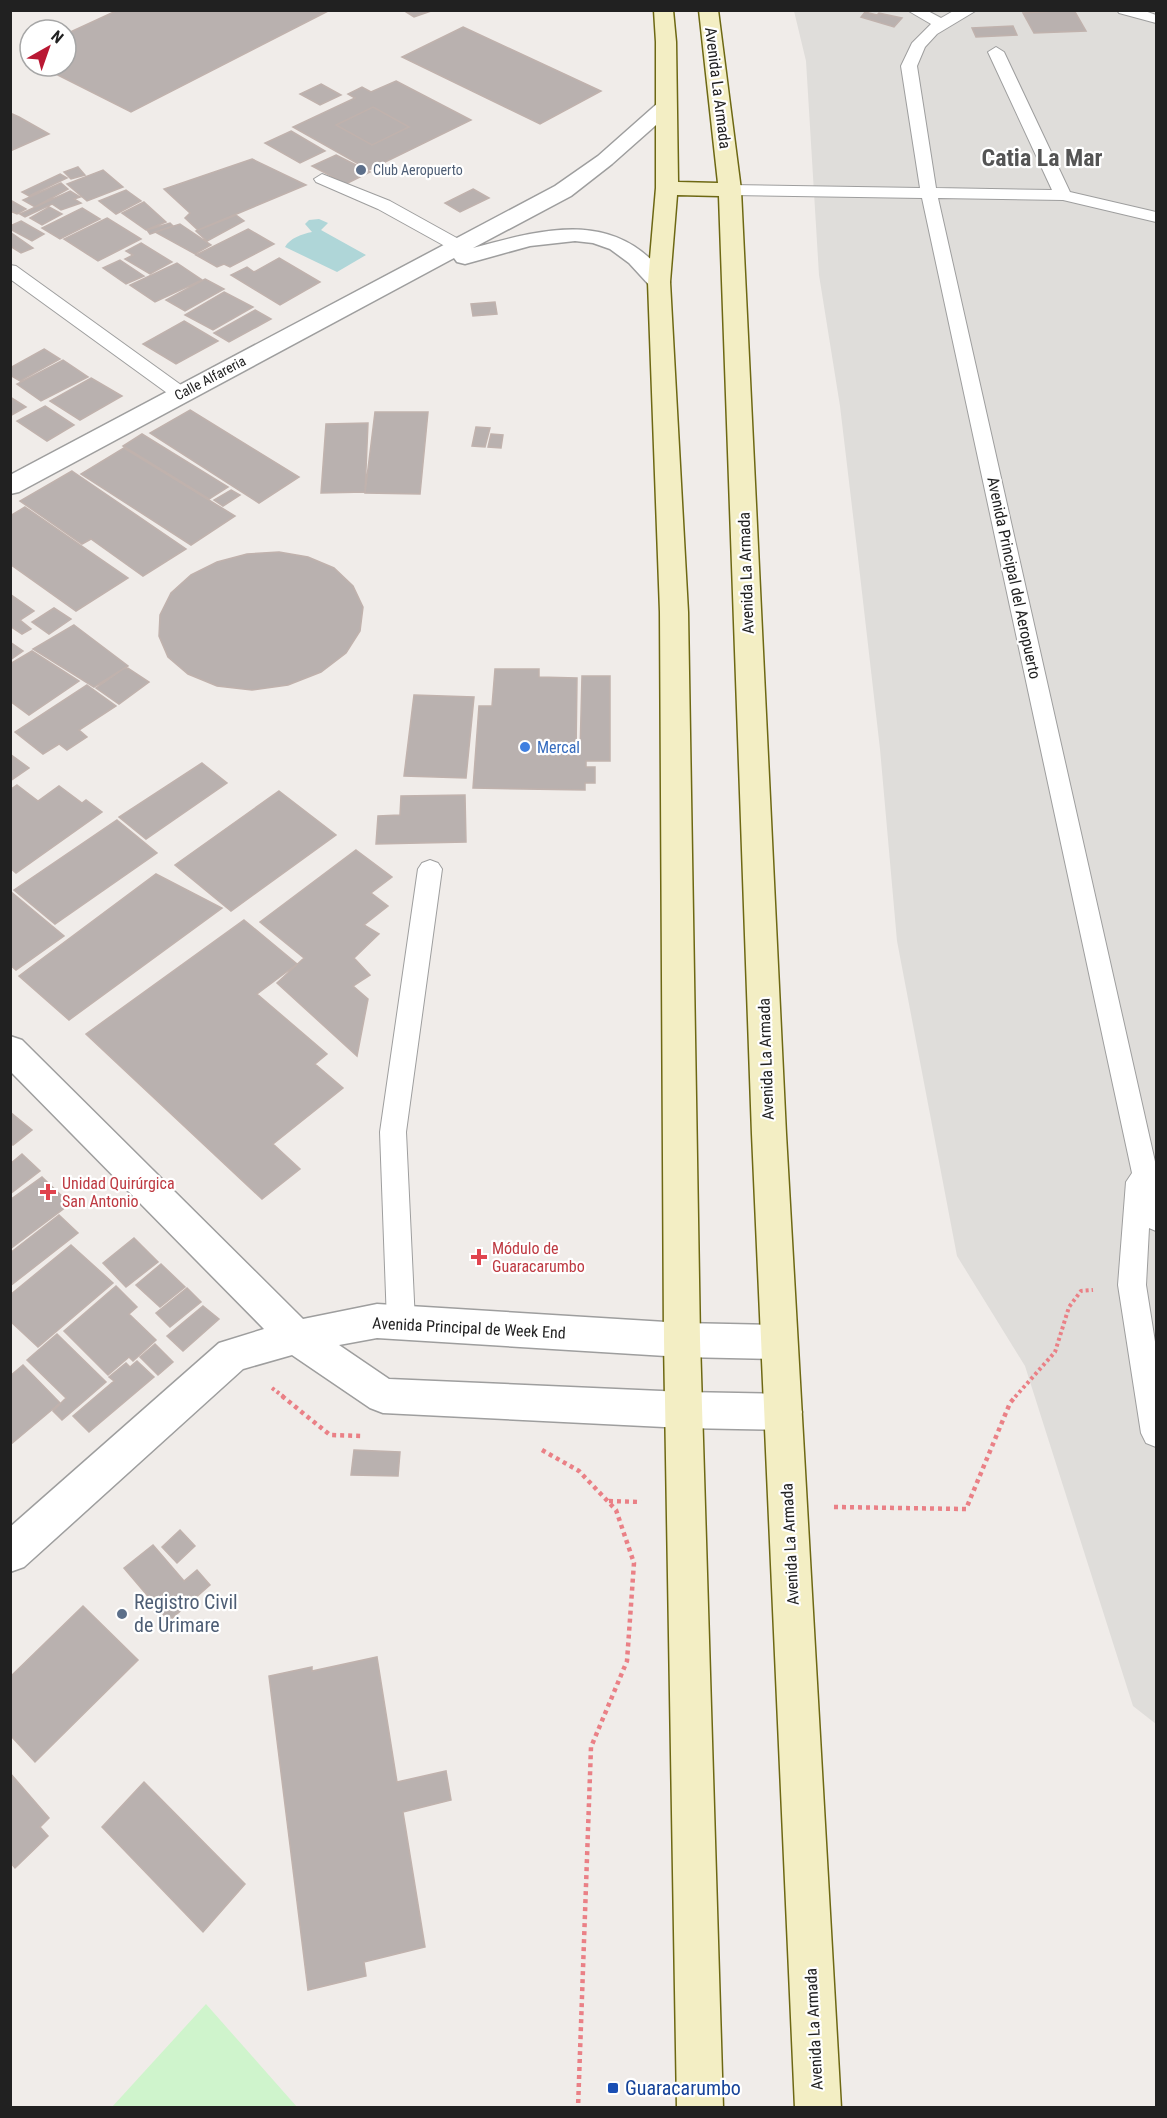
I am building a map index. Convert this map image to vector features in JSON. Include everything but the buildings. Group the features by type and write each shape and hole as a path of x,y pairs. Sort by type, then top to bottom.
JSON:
{"main road":[{"path":"663,10 666,42 667,188 659,282 674,612 682,1340 688,1503 700,2108"},
{"name":"Avenida La Armada","path":"708,10 730,190 779,1342 818,2108"},
{"path":"667,188 730,190"}],"street":[{"name":"Calle Alfareria","path":"10,486 563,191 605,160 666,106"},
{"name":"Calle Alfareria","path":"411,271 539,237 579,234 616,244 636,257 659,282"},
{"path":"10,1049 296,1337 383,1396 684,1410 783,1412"},
{"name":"Avenida Principal de Week End","path":"10,1553 231,1355 296,1337 377,1321 682,1340 779,1342"}],"lane":[{"path":"914,10 940,23 970,10"},
{"path":"1124,10 1156,19"},
{"name":"Avenida Principal del Aeropuerto","path":"940,23 913,51 909,66 930,194 1149,1160 1156,1219"},
{"path":"996,52 1064,195"},
{"path":"322,179 384,205 458,246"},
{"path":"730,190 1064,195 1156,217"},
{"path":"10,270 181,394"},
{"path":"401,1322 393,1132 430,869"},
{"name":"Avenida Principal del Aeropuerto","path":"1149,1160 1132,1285 1156,1433"}],"path":[{"path":"789,1506 966,1509 1010,1403 1055,1352 1069,1307 1081,1291 1132,1285"},
{"path":"231,1355 330,1435 366,1436"},
{"path":"536,1449 546,1451 579,1471 616,1510 634,1563 627,1661 591,1747 578,2108"},
{"path":"608,1501 688,1503"}],"shaded area":[{"path":"794,11 1156,11 1156,1724 1133,1706 1025,1366 957,1256 897,941 880,749 857,549 840,406 819,275 806,61"}],"green space":[{"path":"206,2004 297,2107 112,2107"}],"water":[{"path":"319,219 328,223 321,230 366,255 337,272 285,247 300,235 312,232 305,224 309,220"}],"place":[{"name":"Club Aeropuerto","path":"361,170"},
{"name":"Mercal","path":"525,747"},
{"name":"Unidad Quirúrgica San Antonio","path":"48,1192"},
{"name":"Módulo de Guaracarumbo","path":"479,1257"},
{"name":"Registro Civil de Urimare","path":"122,1614"},
{"name":"Guaracarumbo","path":"613,2088"}],"district":[{"name":"Catia La Mar","path":"1042,158"}]}
